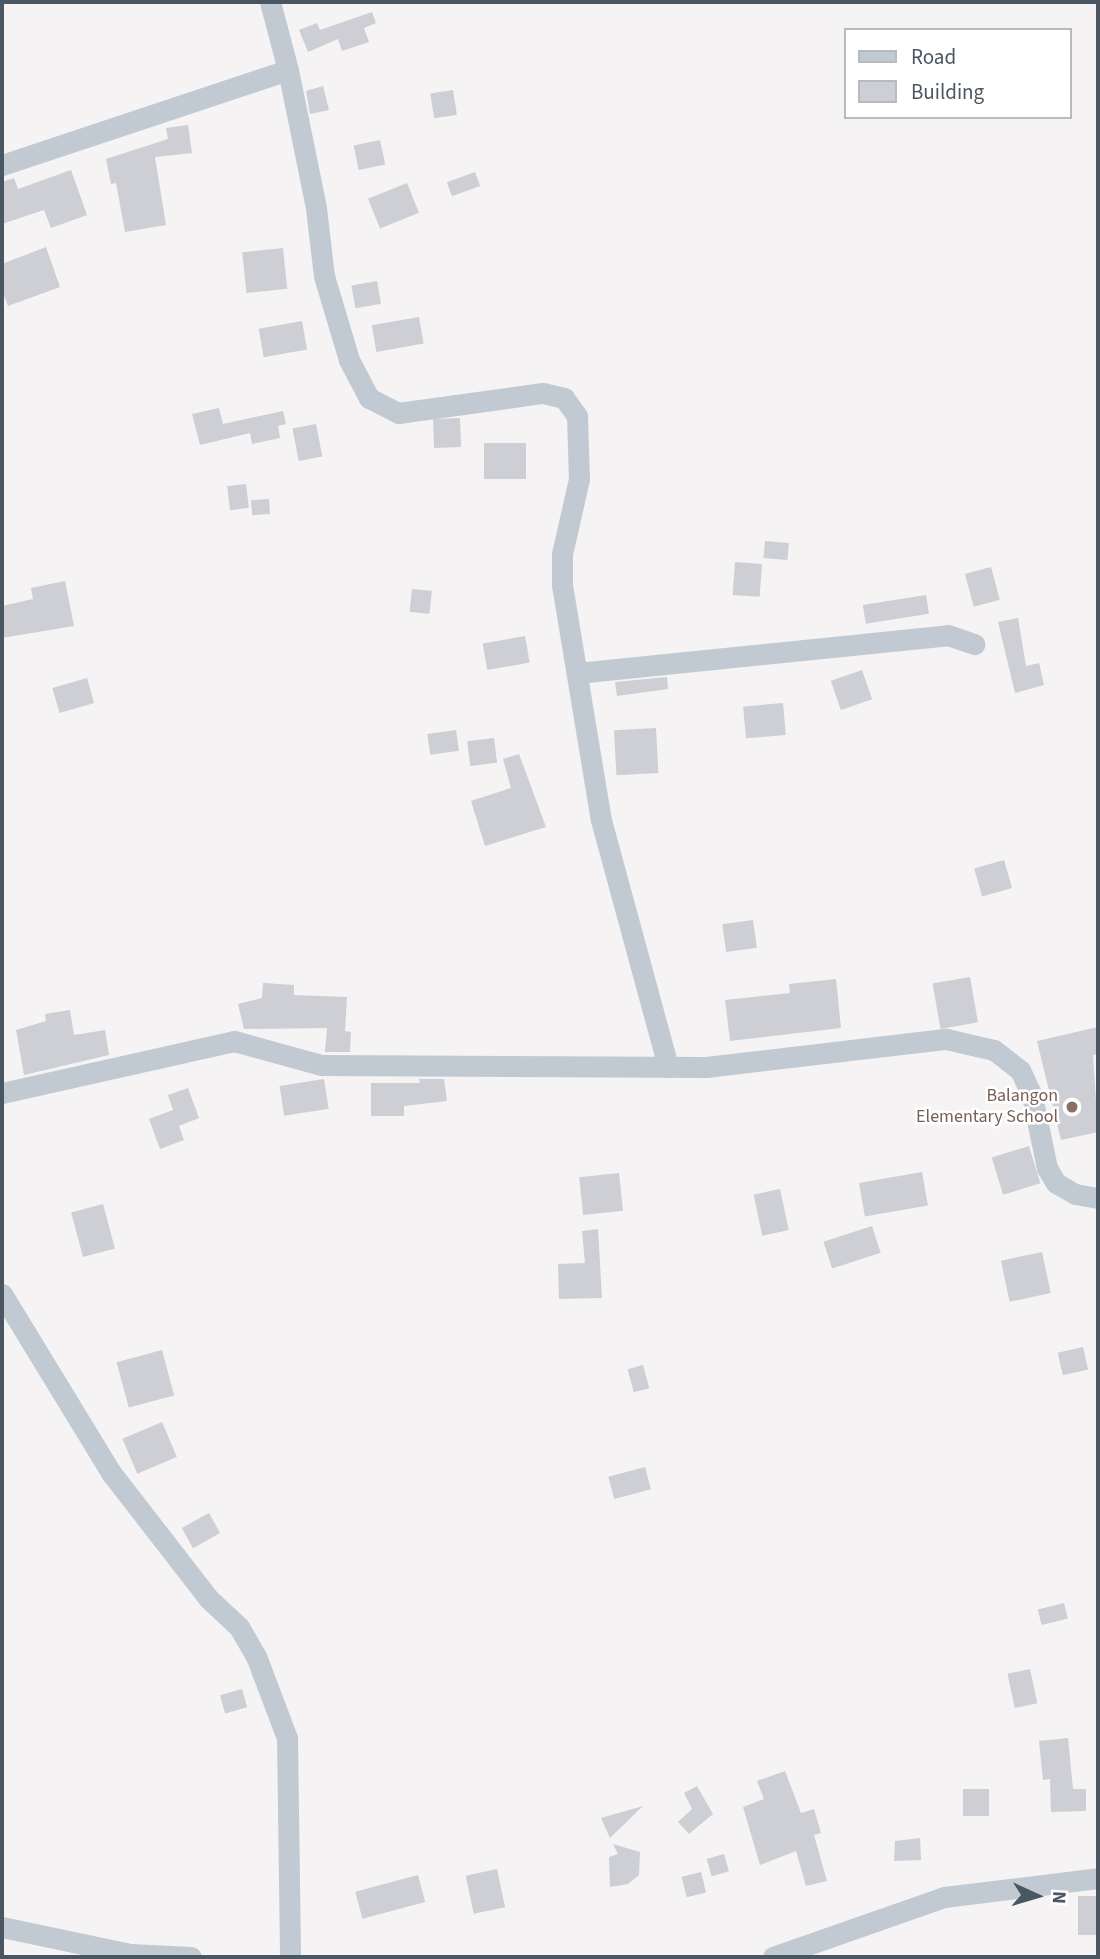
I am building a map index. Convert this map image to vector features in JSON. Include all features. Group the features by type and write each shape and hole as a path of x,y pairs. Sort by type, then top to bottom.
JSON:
{"street":[{"path":"270,2 288,71 316,208 324,276 349,360 369,398 398,413 543,393 564,398 577,416 579,479 562,554 562,585 601,820 668,1067"},
{"path":"2,165 288,71"},
{"path":"577,673 948,635 974,644"},
{"path":"2,1093 234,1041 322,1065 706,1067 946,1039 994,1050 1020,1070 1032,1096 1047,1168 1056,1183 1075,1194 1098,1198"},
{"path":"2,1294 112,1474 209,1599 239,1627 256,1656 287,1738 290,1957"},
{"path":"773,1957 944,1897 1098,1878"},
{"path":"2,1927 130,1954 191,1957"}],"building":[{"path":"372,12 376,23 364,28 369,42 342,51 338,39 308,52 299,30 317,23 320,30"},
{"path":"323,86 329,110 310,114 306,91"},
{"path":"453,90 457,115 434,118 430,94"},
{"path":"188,125 192,153 155,157 166,225 125,232 116,183 111,184 106,159 168,139 166,128"},
{"path":"380,140 385,164 359,170 354,146"},
{"path":"71,170 87,215 51,228 44,210 2,224 2,182 14,178 18,189"},
{"path":"475,172 480,186 452,196 447,182"},
{"path":"407,183 419,213 380,228 368,199"},
{"path":"46,247 60,287 8,306 2,290 2,264"},
{"path":"283,248 287,289 247,293 242,252"},
{"path":"377,281 381,304 355,308 351,286"},
{"path":"419,317 424,344 376,352 372,325"},
{"path":"302,321 307,350 264,357 259,329"},
{"path":"219,408 223,424 283,411 286,424 278,426 280,438 252,444 250,433 200,445 192,414"},
{"path":"460,418 461,447 434,448 433,419"},
{"path":"316,424 322,456 299,461 292,429"},
{"path":"484,443 526,443 526,479 484,479"},
{"path":"246,484 249,508 230,510 227,486"},
{"path":"269,499 270,514 252,515 251,500"},
{"path":"765,541 789,543 787,560 764,558"},
{"path":"735,562 762,564 760,597 733,595"},
{"path":"991,567 1000,600 974,607 965,574"},
{"path":"65,581 74,626 2,638 2,606 33,599 31,588"},
{"path":"412,589 432,591 429,614 410,612"},
{"path":"926,595 929,614 866,624 863,605"},
{"path":"1018,618 1026,666 1039,663 1044,685 1015,693 998,622"},
{"path":"525,636 530,663 487,670 483,643"},
{"path":"862,670 872,699 841,710 831,681"},
{"path":"667,677 668,689 617,696 615,682"},
{"path":"87,678 94,703 60,713 52,688"},
{"path":"783,703 786,735 746,738 743,706"},
{"path":"656,728 658,773 616,775 614,730"},
{"path":"456,730 459,751 430,755 427,734"},
{"path":"494,738 497,763 470,766 467,741"},
{"path":"519,754 546,827 485,846 471,801 511,788 503,759"},
{"path":"1004,860 1012,888 982,896 974,869"},
{"path":"753,920 757,948 726,952 722,924"},
{"path":"970,977 978,1022 941,1029 933,984"},
{"path":"836,979 841,1028 730,1041 725,1000 790,993 789,984"},
{"path":"263,983 294,985 294,995 347,997 345,1031 351,1032 350,1052 325,1052 327,1028 244,1029 238,1004 262,998"},
{"path":"70,1010 74,1035 105,1030 109,1055 24,1075 16,1030 46,1021 45,1014"},
{"name":"Balangon Elementary School","path":"1098,1027 1098,1054 1093,1055 1098,1132 1061,1140 1037,1041"},
{"path":"324,1079 329,1109 284,1116 280,1086"},
{"path":"419,1079 444,1079 447,1101 404,1106 404,1116 371,1116 371,1083 420,1083"},
{"path":"188,1088 199,1118 179,1126 184,1140 160,1149 149,1119 173,1110 168,1095"},
{"path":"1029,1146 1040,1183 1003,1195 992,1157"},
{"path":"922,1172 928,1205 865,1217 859,1183"},
{"path":"619,1173 623,1211 583,1215 579,1177"},
{"path":"780,1189 789,1230 762,1236 754,1195"},
{"path":"103,1204 115,1248 83,1257 71,1213"},
{"path":"872,1226 881,1253 832,1268 823,1242"},
{"path":"598,1229 602,1298 559,1299 558,1264 585,1263 582,1231"},
{"path":"1042,1252 1051,1293 1010,1302 1001,1261"},
{"path":"1083,1347 1088,1369 1063,1375 1058,1353"},
{"path":"162,1350 174,1395 129,1408 117,1362"},
{"path":"643,1365 649,1388 634,1392 628,1369"},
{"path":"162,1422 177,1457 137,1474 122,1439"},
{"path":"645,1467 651,1489 614,1499 608,1477"},
{"path":"209,1513 220,1533 193,1548 182,1528"},
{"path":"1064,1603 1068,1619 1042,1625 1038,1610"},
{"path":"1030,1669 1037,1703 1015,1708 1008,1674"},
{"path":"242,1689 247,1707 225,1714 220,1695"},
{"path":"1068,1738 1073,1789 1086,1789 1086,1811 1051,1812 1050,1779 1043,1780 1039,1741"},
{"path":"785,1771 801,1813 814,1809 821,1833 814,1835 827,1881 806,1886 796,1851 760,1865 743,1807 764,1799 757,1781"},
{"path":"697,1786 713,1814 689,1834 678,1822 692,1809 684,1793"},
{"path":"963,1789 989,1789 989,1816 963,1816"},
{"path":"643,1806 610,1838 601,1818"},
{"path":"920,1838 921,1860 894,1861 895,1841"},
{"path":"613,1844 640,1852 639,1875 628,1884 610,1887 609,1857 618,1854"},
{"path":"724,1854 729,1871 712,1876 707,1859"},
{"path":"497,1869 505,1907 474,1914 466,1876"},
{"path":"701,1872 706,1892 687,1897 682,1877"},
{"path":"418,1875 425,1902 362,1919 355,1892"},
{"path":"1078,1896 1098,1896 1098,1935 1078,1935"}],"place":[{"name":"Balangon Elementary School","path":"1072,1107"}]}
